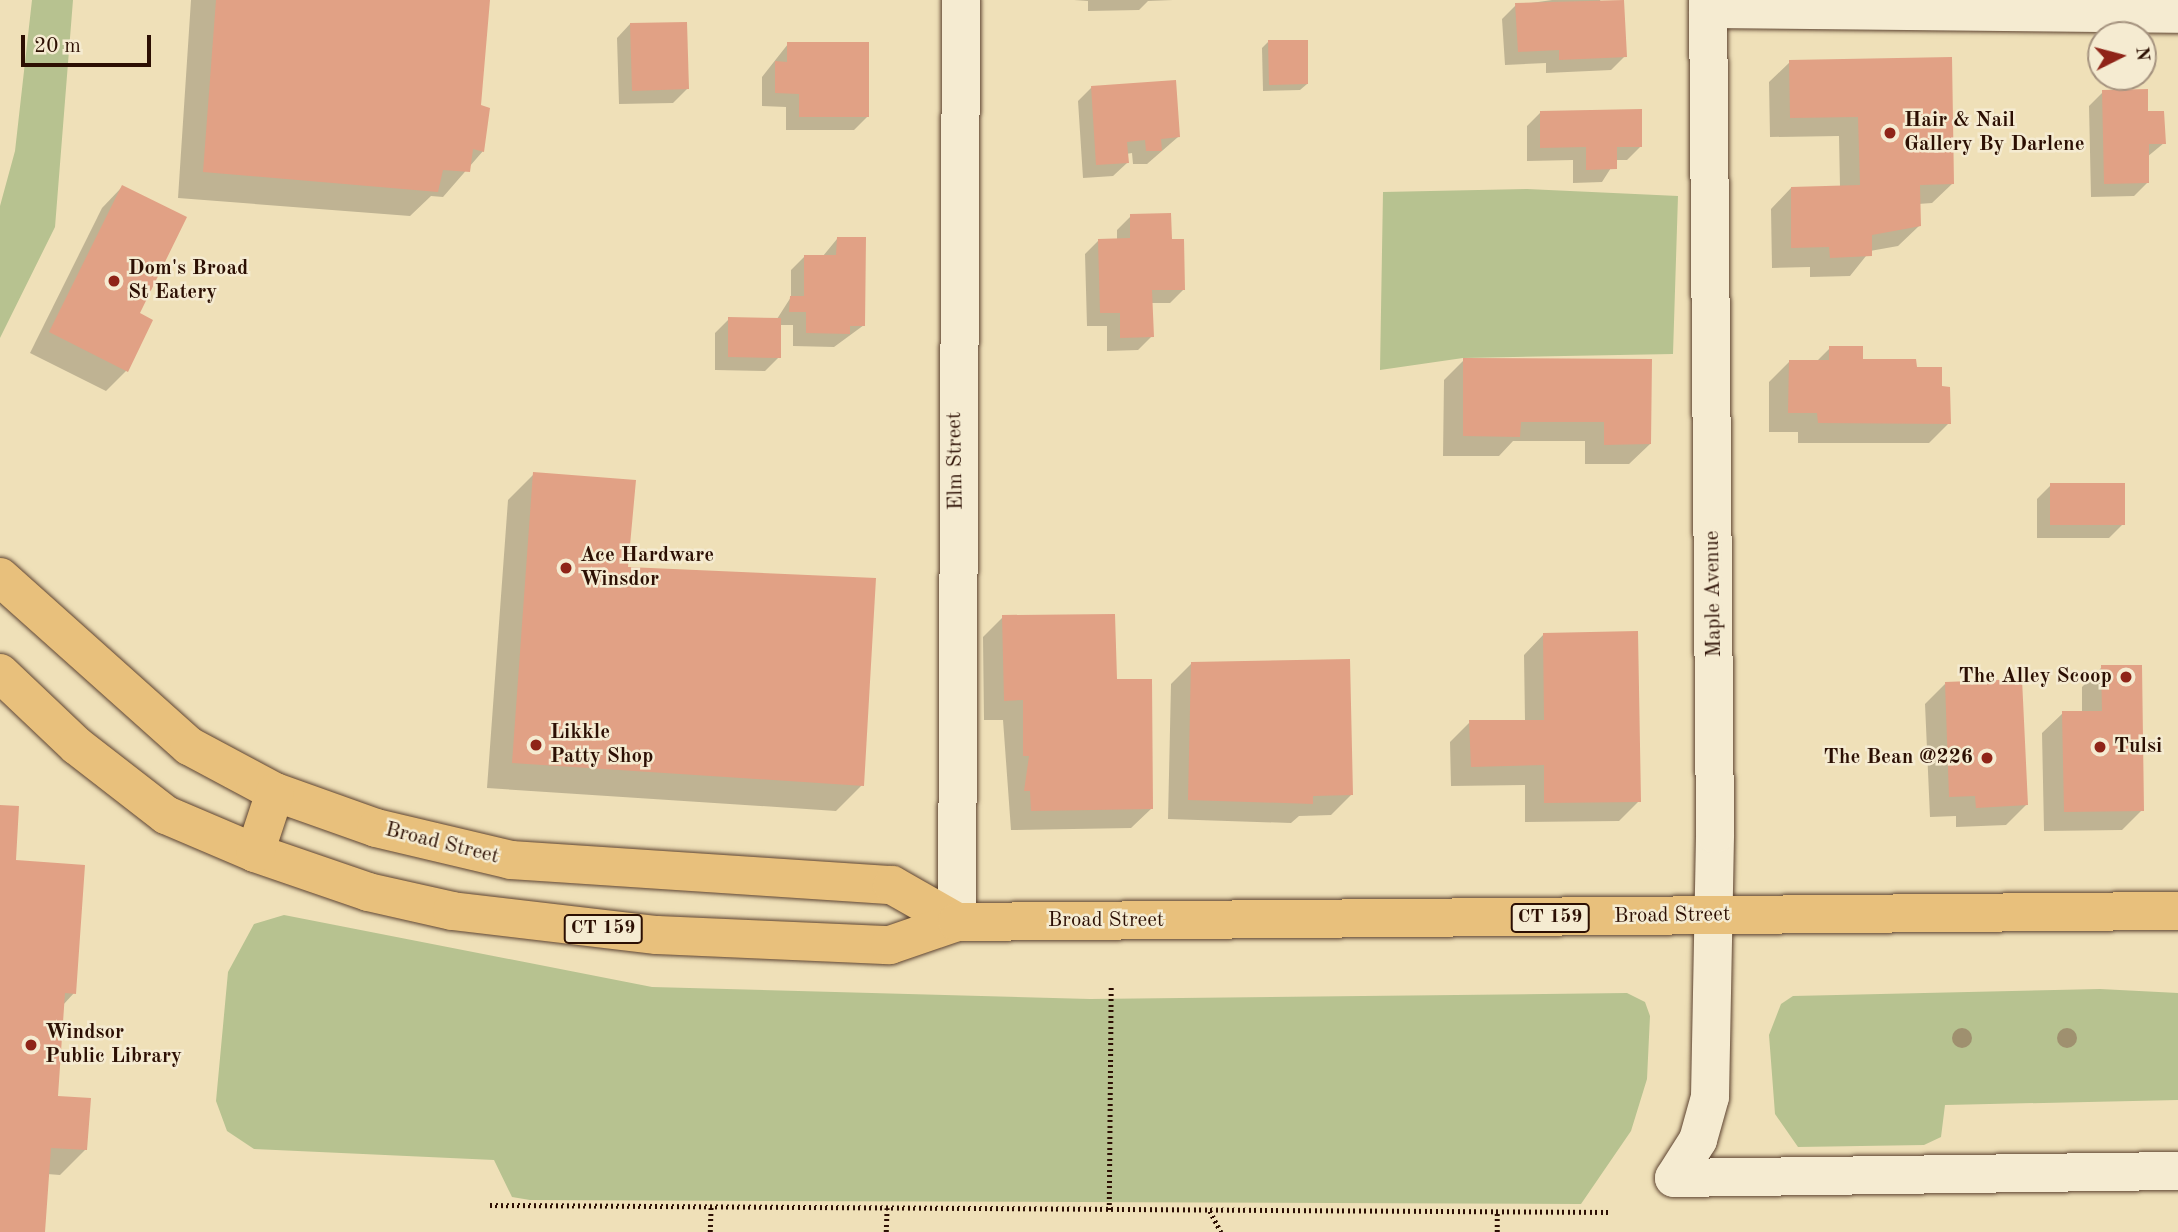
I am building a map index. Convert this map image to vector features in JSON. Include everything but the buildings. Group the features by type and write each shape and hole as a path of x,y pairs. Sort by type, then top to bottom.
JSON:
{"main road":[{"name":"Broad Street","path":"0,577 189,746 275,792 453,849 648,873 892,885 957,922"},
{"name":"Broad Street","path":"0,673 77,746 166,815 255,853 368,892 452,911 657,935 890,945 957,922 2178,911"},
{"path":"255,853 275,792"},
{"path":"452,911 453,849"}],"street":[{"name":"Elm Street","path":"957,922 961,0"},
{"path":"1708,5 2178,14"},
{"name":"Maple Avenue","path":"1708,5 1712,915 1708,1113 1674,1178 2178,1171"}],"path":[{"path":"1109,1210 1111,985"},
{"path":"490,1205 1608,1212"},
{"path":"710,1232 711,1207"},
{"path":"886,1232 887,1208"},
{"path":"1209,1210 1222,1232"},
{"path":"1497,1210 1497,1232"}],"green space":[{"path":"32,0 73,0 55,227 0,338 0,206 15,151"},
{"path":"1527,189 1678,196 1673,354 1463,358 1380,370 1383,192"},
{"path":"284,915 652,987 1090,999 1627,993 1645,1002 1650,1016 1647,1079 1631,1131 1581,1204 530,1200 512,1197 494,1160 254,1149 227,1131 216,1101 228,972 254,924"},
{"path":"2100,989 2178,993 2178,1100 1945,1105 1941,1137 1924,1145 1798,1147 1775,1114 1769,1035 1781,1004 1793,996"}],"place":[{"name":"Hair & Nail Gallery By Darlene","path":"1890,133"},
{"name":"Dom's Broad St Eatery","path":"114,281"},
{"name":"Ace Hardware Winsdor","path":"566,568"},
{"name":"The Alley Scoop","path":"2126,677"},
{"name":"Likkle Patty Shop","path":"536,745"},
{"name":"Tulsi","path":"2100,747"},
{"name":"The Bean @226","path":"1987,758"},
{"name":"Windsor Public Library","path":"31,1045"}]}
